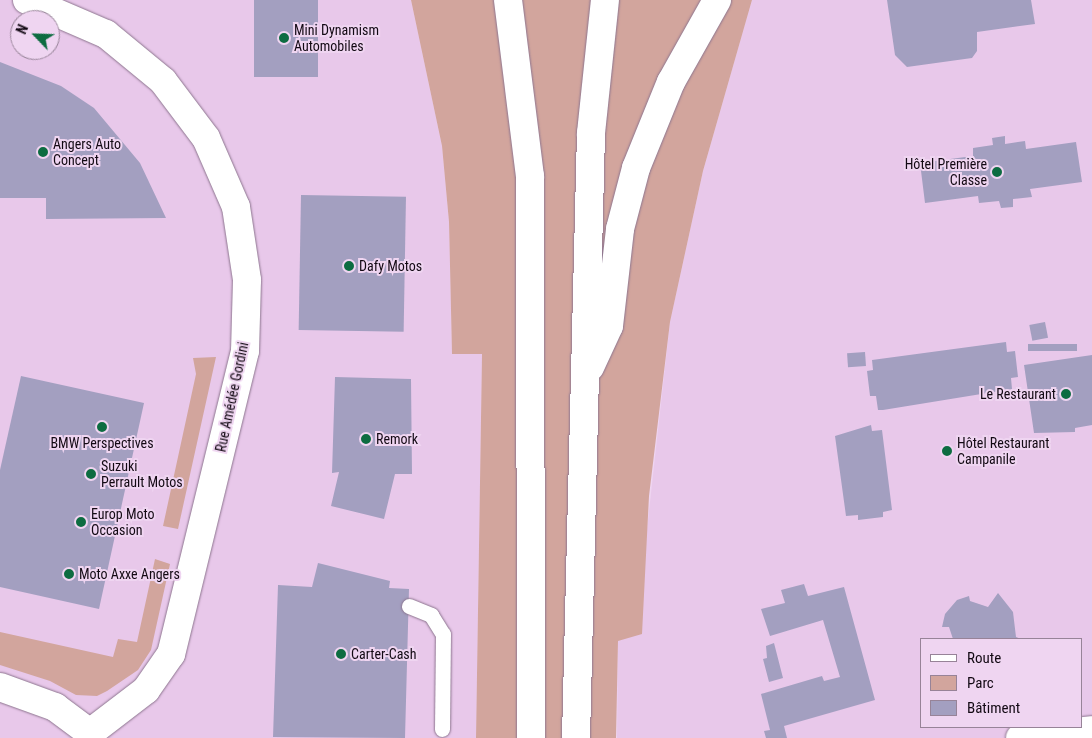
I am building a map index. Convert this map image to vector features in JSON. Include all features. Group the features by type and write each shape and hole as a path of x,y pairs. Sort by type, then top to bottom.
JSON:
{"main road":[{"name":"Rue Amédée Gordini","path":"27,0 106,34 163,81 206,138 236,206 247,280 244,351 171,654 146,690 90,735"},
{"path":"493,0 515,51"},
{"path":"508,0 530,176 532,280 531,738"},
{"path":"576,738 591,133 604,0"},
{"path":"586,378 609,326 620,229 636,168 670,82 718,0"},
{"path":"0,687 55,707 90,735"},
{"path":"1020,738 1092,730"}],"lane":[{"path":"409,606 431,615 444,634 442,729"}],"shaded area":[{"path":"0,0 411,0 442,146 449,222 452,353 482,354 476,738 0,738"},
{"path":"752,0 1092,0 1092,738 617,738 618,640 647,529 670,322 703,171"}],"green space":[{"path":"411,0 752,0 703,171 670,322 649,496 642,634 618,641 616,738 476,738 482,354 452,354 449,222 442,146"},
{"path":"216,357 178,529 163,526 196,374 193,358"},
{"path":"155,559 170,564 151,650 138,670 97,696 76,695 50,681 0,665 0,632 113,657 118,639 137,642"}],"building":[{"path":"254,0 318,0 318,77 254,77"},
{"path":"887,0 1031,0 1035,24 977,32 977,51 972,58 907,67 895,55"},
{"path":"0,62 61,86 94,108 140,163 166,218 46,219 46,198 0,198"},
{"path":"1005,136 1005,144 1025,141 1026,149 1076,142 1082,182 1030,189 1032,197 1013,199 1013,207 1001,208 999,201 979,203 978,196 925,203 920,163 973,156 973,148 993,145 992,138"},
{"path":"301,195 406,197 404,332 299,330"},
{"path":"1045,322 1048,338 1032,341 1029,325"},
{"path":"1006,342 1007,352 1015,351 1018,377 1011,378 1012,389 883,410 878,410 876,396 870,396 867,371 873,370 872,360"},
{"path":"1028,344 1077,344 1077,351 1028,351"},
{"path":"865,352 866,366 848,367 847,353"},
{"path":"1092,355 1092,425 1075,428 1075,432 1034,433 1024,365"},
{"path":"21,376 144,403 99,609 0,587 0,470"},
{"path":"335,377 411,379 412,474 395,474 384,519 331,506 339,472 332,473"},
{"path":"871,425 872,431 882,430 892,510 883,512 883,517 858,520 858,515 846,516 835,436"},
{"path":"318,563 390,581 389,588 409,589 405,738 273,737 278,585 312,587"},
{"path":"804,584 808,596 844,587 875,700 784,726 787,738 766,738 764,731 770,730 761,694 822,676 824,681 840,677 823,620 770,636 761,609 785,603 781,590"},
{"path":"998,593 1013,612 1016,637 1018,638 953,638 949,627 942,627 945,614 957,600 969,596 970,601 988,607"},
{"path":"774,643 783,678 769,682 763,659 767,658 766,646"}],"place":[{"name":"Mini Dynamism Automobiles","path":"284,38"},
{"name":"Angers Auto Concept","path":"43,152"},
{"name":"Hôtel Première Classe","path":"997,172"},
{"name":"Dafy Motos","path":"349,266"},
{"name":"Le Restaurant","path":"1066,394"},
{"name":"BMW Perspectives","path":"102,427"},
{"name":"Remork","path":"366,439"},
{"name":"Hôtel Restaurant Campanile","path":"947,451"},
{"name":"Suzuki Perrault Motos","path":"91,474"},
{"name":"Europ Moto Occasion","path":"81,522"},
{"name":"Moto Axxe Angers","path":"69,574"},
{"name":"Carter-Cash","path":"341,654"}]}
